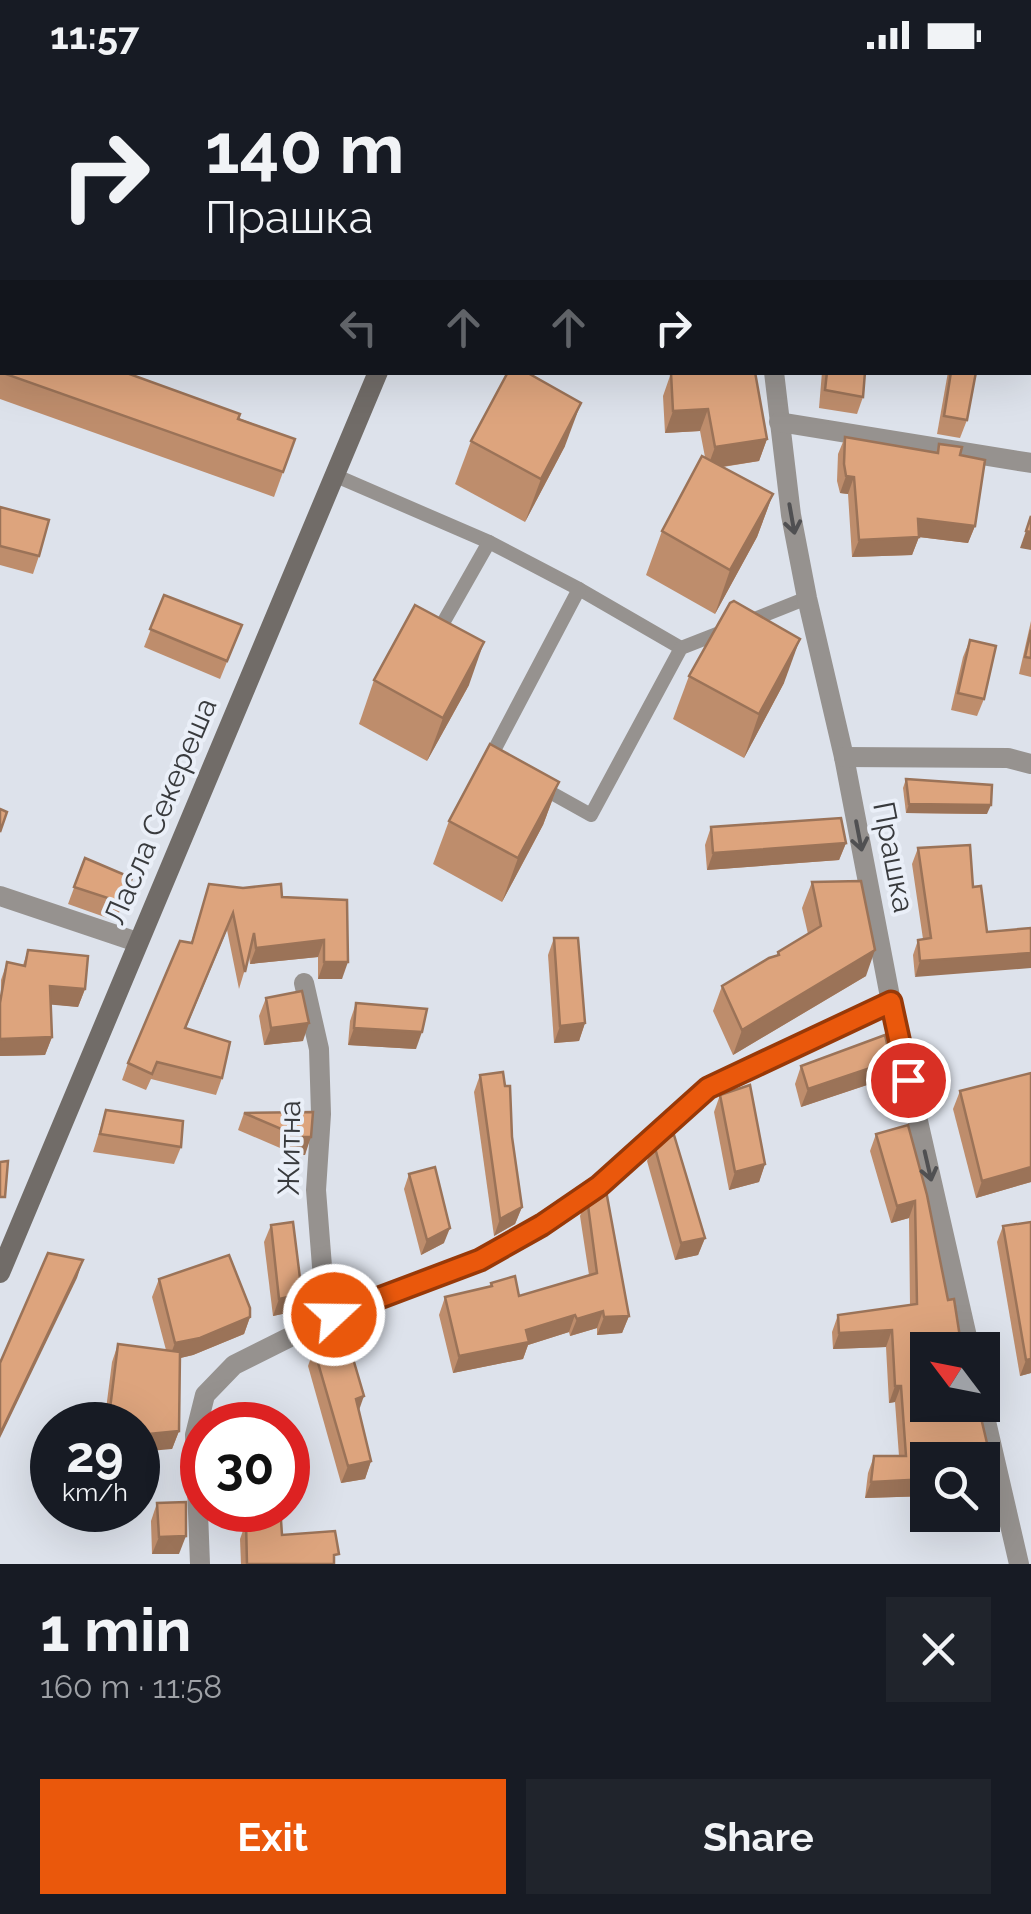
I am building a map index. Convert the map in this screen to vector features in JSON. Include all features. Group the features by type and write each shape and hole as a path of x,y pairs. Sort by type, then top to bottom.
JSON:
{"street":[{"name":"Ласла Секереша","path":"0,1274 377,375"},
{"name":"Прашка","path":"774,375 791,515 807,598 844,757 891,1002 966,1332"},
{"path":"779,422 1031,463"},
{"path":"844,757 1008,758 1031,764"},
{"path":"0,896 137,942"},
{"name":"Житна","path":"304,983 319,1049 321,1114 316,1190 323,1279 334,1315"},
{"path":"200,1564 195,1435 205,1395 234,1365 334,1315 480,1260 599,1186 708,1088 891,1002"},
{"path":"986,1422 1019,1564"}],"lane":[{"path":"334,475 489,542 681,648"},
{"path":"438,630 489,542"},
{"path":"505,767 488,757 579,589"},
{"path":"522,776 591,815 681,648 807,598"}],"building":[{"path":"8,375 132,375 240,414 238,419 295,439 283,472"},
{"path":"506,375 531,375 581,403 541,479 471,441"},
{"path":"671,375 756,375 767,439 715,447 708,409 673,411"},
{"path":"827,375 865,375 863,397 825,390"},
{"path":"951,375 975,375 967,420 944,416"},
{"path":"845,437 938,453 939,444 962,447 960,455 985,460 975,526 918,519 919,537 859,540 854,477 846,476 844,464"},
{"path":"702,456 773,494 730,570 662,531"},
{"path":"0,507 49,520 39,556 0,546"},
{"path":"164,595 242,625 227,661 150,629"},
{"path":"734,601 800,639 759,714 689,676"},
{"path":"415,605 484,642 443,718 374,680"},
{"path":"1031,630 1031,658 1025,657"},
{"path":"970,640 996,646 984,699 958,693"},
{"path":"490,744 559,782 518,858 449,821"},
{"path":"906,779 992,785 991,805 909,804"},
{"path":"0,809 7,812 0,832"},
{"path":"841,818 846,843 713,853 711,827"},
{"path":"970,845 973,887 981,886 987,932 1031,928 1031,953 920,961 918,940 931,938 918,848"},
{"path":"85,858 132,878 123,903 74,887"},
{"path":"861,881 875,950 742,1030 722,986 779,955 778,952 821,926 812,882"},
{"path":"209,884 243,888 281,884 282,897 347,900 348,962 324,962 324,940 256,948 254,933 245,972 233,913 185,1028 230,1042 222,1078 157,1062 152,1074 128,1063 180,941 192,943"},
{"path":"554,938 578,938 585,1023 560,1026"},
{"path":"28,950 88,956 85,989 50,986 52,1037 0,1039 0,1003 7,962 25,966"},
{"path":"302,991 309,1023 271,1028 266,998"},
{"path":"356,1003 427,1009 422,1032 354,1028"},
{"path":"885,1035 891,1061 808,1089 801,1066"},
{"path":"503,1072 505,1086 510,1086 512,1137 522,1207 500,1219 480,1075"},
{"path":"1031,1073 1031,1167 982,1181 960,1091"},
{"path":"750,1085 765,1164 735,1172 720,1095"},
{"path":"106,1110 183,1121 181,1147 100,1134"},
{"path":"313,1112 311,1137 300,1137 244,1113"},
{"path":"908,1125 948,1300 954,1299 959,1332 910,1332 910,1422 982,1422 987,1442 910,1442 910,1480 871,1482 874,1456 906,1456 901,1386 895,1386 892,1330 839,1333 838,1315 917,1304 915,1201 897,1206 876,1134"},
{"path":"674,1135 705,1238 681,1243 654,1144"},
{"path":"8,1161 5,1197 0,1197 0,1162"},
{"path":"435,1167 450,1228 427,1240 409,1174"},
{"path":"605,1185 629,1316 604,1317 603,1311 577,1319 575,1315 526,1330 529,1342 459,1356 445,1297 515,1276 519,1296 597,1273 587,1198"},
{"path":"293,1222 302,1294 279,1299 271,1225"},
{"path":"1031,1222 1031,1359 1026,1360 1003,1226"},
{"path":"48,1253 83,1260 0,1434 0,1363"},
{"path":"229,1255 250,1317 200,1338 175,1343 159,1279"},
{"path":"347,1338 364,1396 356,1399 371,1461 348,1466 314,1349"},
{"path":"118,1344 180,1352 179,1431 160,1433 160,1402 111,1402"},
{"path":"180,1502 180,1532 186,1532 186,1536 159,1537 160,1503"},
{"path":"335,1531 339,1554 334,1555 334,1564 247,1564 246,1532 282,1535"}],"route":[{"path":"334,1315 480,1260 542,1225 599,1186 708,1088 891,1002 908,1080"}]}
